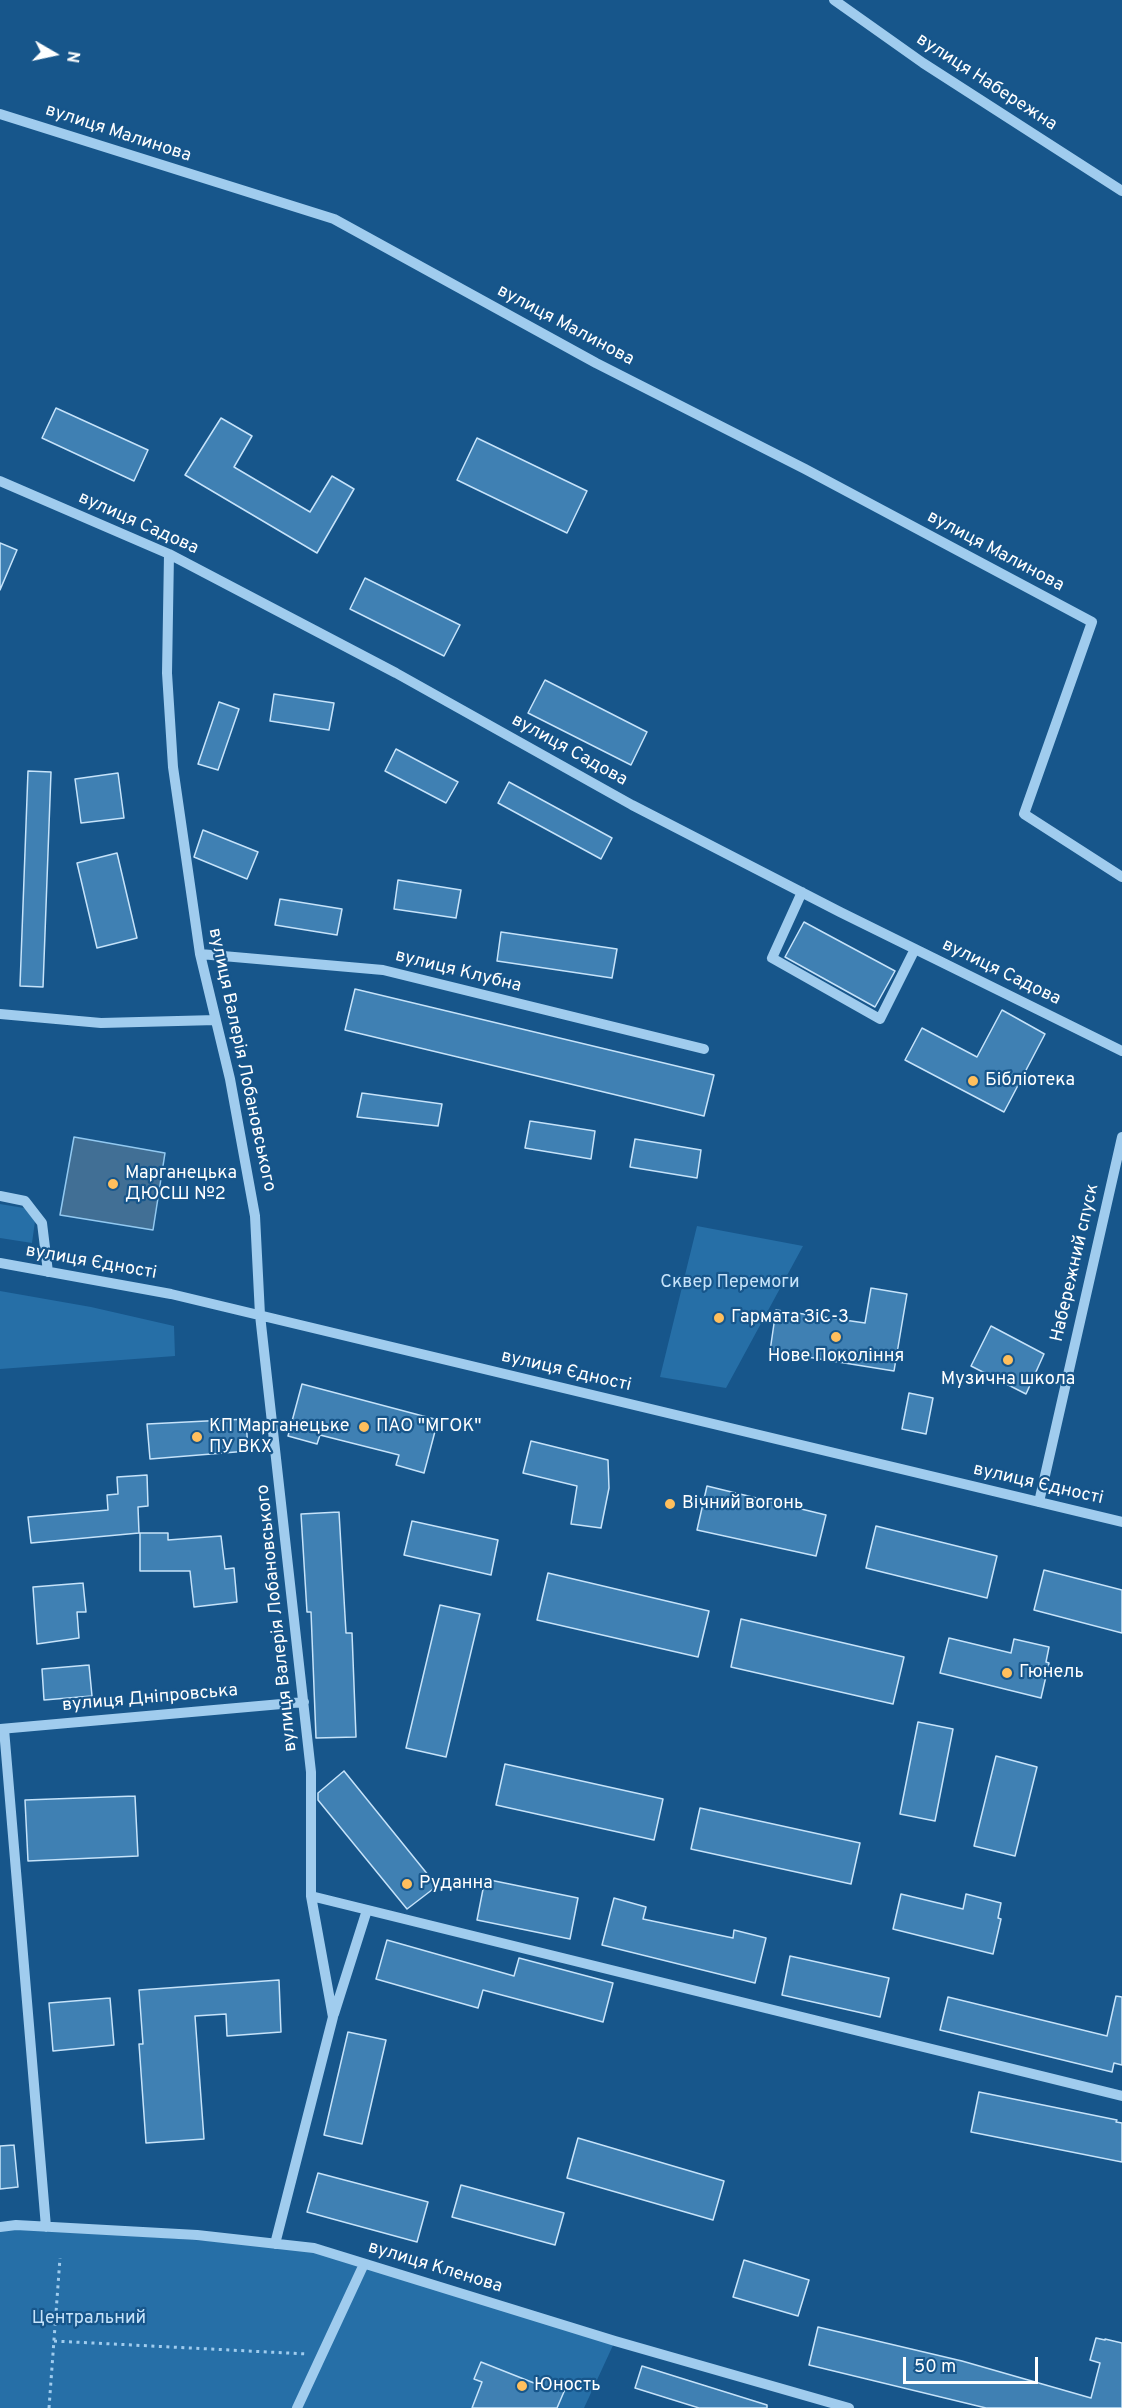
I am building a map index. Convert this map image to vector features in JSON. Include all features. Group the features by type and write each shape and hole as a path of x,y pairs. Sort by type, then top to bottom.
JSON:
{"street":[{"name":"вулиця Набережна","path":"834,0 923,63 1122,191"},
{"name":"вулиця Малинова","path":"0,114 334,219 596,363 805,470 1092,622 1024,814 1122,877"},
{"name":"вулиця Садова","path":"0,481 169,554 396,673 632,805 1122,1051"},
{"name":"вулиця Валерія Лобановського","path":"169,554 167,673 173,767 200,954 231,1079 255,1216 260,1315 312,1772 311,1896 333,2017"},
{"path":"802,892 772,958 880,1019 915,949"},
{"name":"вулиця Клубна","path":"200,954 383,970 704,1049"},
{"path":"0,1014 101,1023 216,1020"},
{"name":"Набережний спуск","path":"1039,1502 1122,1137"},
{"path":"0,1196 25,1201 42,1223 48,1272"},
{"name":"вулиця Єдності","path":"0,1263 171,1294 1122,1522"},
{"name":"вулиця Дніпровська","path":"2,1729 304,1702"},
{"path":"2,1729 46,2227"},
{"path":"311,1896 1122,2096"},
{"path":"275,2244 333,2017 367,1910"},
{"name":"вулиця Кленова","path":"0,2226 198,2235 314,2248 615,2341 849,2408"},
{"path":"297,2408 364,2264"}],"path":[{"path":"49,2408 60,2258"},
{"path":"54,2341 321,2355"}],"green space":[{"path":"0,1204 24,1208 35,1221 32,1243 0,1238"},
{"name":"Сквер Перемоги","path":"697,1226 803,1246 726,1388 660,1377"},
{"path":"0,1291 91,1307 174,1326 175,1356 0,1369"},
{"name":"Центральний","path":"0,2227 314,2248 615,2341 584,2408 0,2408"}],"shaded area":[{"name":"Марганецька ДЮСШ №2","path":"74,1137 165,1153 153,1230 60,1215"}],"building":[{"path":"56,408 148,450 134,481 42,438"},
{"path":"221,418 252,436 234,467 310,512 332,476 354,489 317,553 185,475"},
{"path":"477,438 587,491 567,533 457,480"},
{"path":"0,543 17,550 0,590"},
{"path":"365,578 460,625 444,656 350,609"},
{"path":"545,680 647,732 631,765 528,713"},
{"path":"274,694 334,703 329,730 270,721"},
{"path":"219,702 239,709 218,770 198,764"},
{"path":"396,749 458,782 446,803 385,771"},
{"path":"28,771 51,772 43,987 20,986"},
{"path":"118,773 124,818 81,823 75,779"},
{"path":"509,782 612,838 601,859 498,803"},
{"path":"203,830 258,852 247,879 194,857"},
{"path":"117,853 137,938 97,948 77,863"},
{"path":"398,880 461,890 456,918 394,909"},
{"path":"280,899 342,909 337,935 275,925"},
{"path":"804,922 895,971 875,1007 785,957"},
{"path":"501,932 617,949 612,978 497,961"},
{"path":"355,989 714,1075 704,1116 345,1030"},
{"path":"1002,1010 1045,1034 1004,1112 905,1060 922,1028 977,1057"},
{"path":"362,1093 442,1104 438,1126 357,1117"},
{"path":"530,1121 595,1131 591,1159 525,1148"},
{"path":"635,1139 701,1150 697,1178 630,1167"},
{"name":"Нове Покоління","path":"871,1288 907,1294 894,1371 770,1351 776,1310 865,1323"},
{"name":"Музична школа","path":"991,1326 1044,1354 1026,1394 971,1366"},
{"name":"ПАО \"МГОК\"","path":"302,1384 438,1420 424,1473 396,1465 399,1455 320,1435 317,1444 288,1436"},
{"path":"909,1393 933,1398 926,1434 902,1429"},
{"name":"КП Марганецьке ПУ ВКХ","path":"246,1419 248,1451 150,1459 147,1424"},
{"path":"531,1441 608,1460 609,1488 601,1528 571,1524 577,1486 523,1473"},
{"path":"147,1475 148,1506 138,1507 139,1533 31,1543 28,1517 108,1510 107,1495 118,1494 117,1477"},
{"path":"707,1486 826,1515 816,1556 697,1530"},
{"path":"339,1512 346,1633 352,1633 356,1737 316,1738 311,1612 307,1612 301,1514"},
{"path":"412,1521 498,1540 491,1575 404,1555"},
{"path":"876,1526 997,1556 987,1598 866,1568"},
{"path":"140,1533 168,1533 168,1540 221,1536 225,1569 234,1568 237,1602 194,1607 190,1571 140,1571"},
{"path":"1044,1570 1122,1590 1122,1633 1034,1610"},
{"path":"548,1573 709,1611 698,1657 537,1620"},
{"path":"83,1583 86,1612 77,1612 79,1638 37,1644 33,1587"},
{"path":"440,1605 480,1614 446,1757 406,1748"},
{"path":"741,1619 904,1657 893,1704 731,1667"},
{"path":"949,1638 1011,1653 1014,1639 1049,1647 1046,1662 1049,1663 1041,1698 940,1673"},
{"path":"89,1665 92,1696 44,1700 42,1669"},
{"path":"918,1722 953,1729 935,1821 900,1814"},
{"path":"996,1756 1037,1767 1015,1856 974,1846"},
{"path":"505,1764 663,1799 654,1840 496,1805"},
{"path":"344,1771 437,1886 407,1909 318,1800 318,1793"},
{"path":"135,1796 138,1856 28,1861 25,1800"},
{"path":"700,1808 860,1843 851,1884 691,1849"},
{"path":"485,1879 578,1898 570,1939 477,1920"},
{"path":"901,1894 963,1909 966,1894 1001,1903 998,1918 1001,1919 993,1954 893,1929"},
{"path":"614,1898 646,1907 643,1919 733,1938 734,1930 766,1938 755,1983 602,1945"},
{"path":"387,1940 514,1976 519,1958 613,1983 603,2022 483,1990 478,2008 376,1979"},
{"path":"790,1956 889,1978 880,2017 782,1995"},
{"path":"279,1980 281,2032 227,2036 226,2014 195,2016 204,2139 146,2143 139,2044 143,2044 139,1990"},
{"path":"1116,1996 1122,1997 1122,2065 1114,2063 1112,2072 940,2030 948,1997 1107,2036"},
{"path":"110,1998 114,2045 53,2051 49,2003"},
{"path":"348,2032 386,2040 362,2144 324,2135"},
{"path":"979,2092 1117,2120 1116,2122 1122,2123 1122,2162 971,2132"},
{"path":"578,2138 724,2181 713,2220 567,2178"},
{"path":"14,2145 18,2187 0,2189 0,2146"},
{"path":"318,2173 428,2202 417,2242 307,2212"},
{"path":"461,2185 564,2213 555,2245 452,2217"},
{"path":"744,2260 809,2280 798,2316 733,2297"},
{"path":"818,2327 962,2361 1091,2398 1100,2363 1090,2360 1096,2338 1122,2343 1122,2408 986,2408 809,2365"},
{"name":"Юность","path":"481,2362 539,2385 542,2378 566,2387 557,2408 472,2408 482,2382 474,2379"},
{"path":"642,2366 767,2405 767,2408 699,2408 635,2388"}],"place":[{"name":"Бібліотека","path":"973,1081"},
{"name":"Марганецька ДЮСШ №2","path":"113,1184"},
{"name":"Гармата ЗіС-3","path":"719,1318"},
{"name":"Нове Покоління","path":"836,1337"},
{"name":"Музична школа","path":"1008,1360"},
{"name":"ПАО \"МГОК\"","path":"364,1427"},
{"name":"КП Марганецьке ПУ ВКХ","path":"197,1437"},
{"name":"Вічний вогонь","path":"670,1504"},
{"name":"Гюнель","path":"1007,1673"},
{"name":"Руданна","path":"407,1884"},
{"name":"Юность","path":"522,2386"}]}
